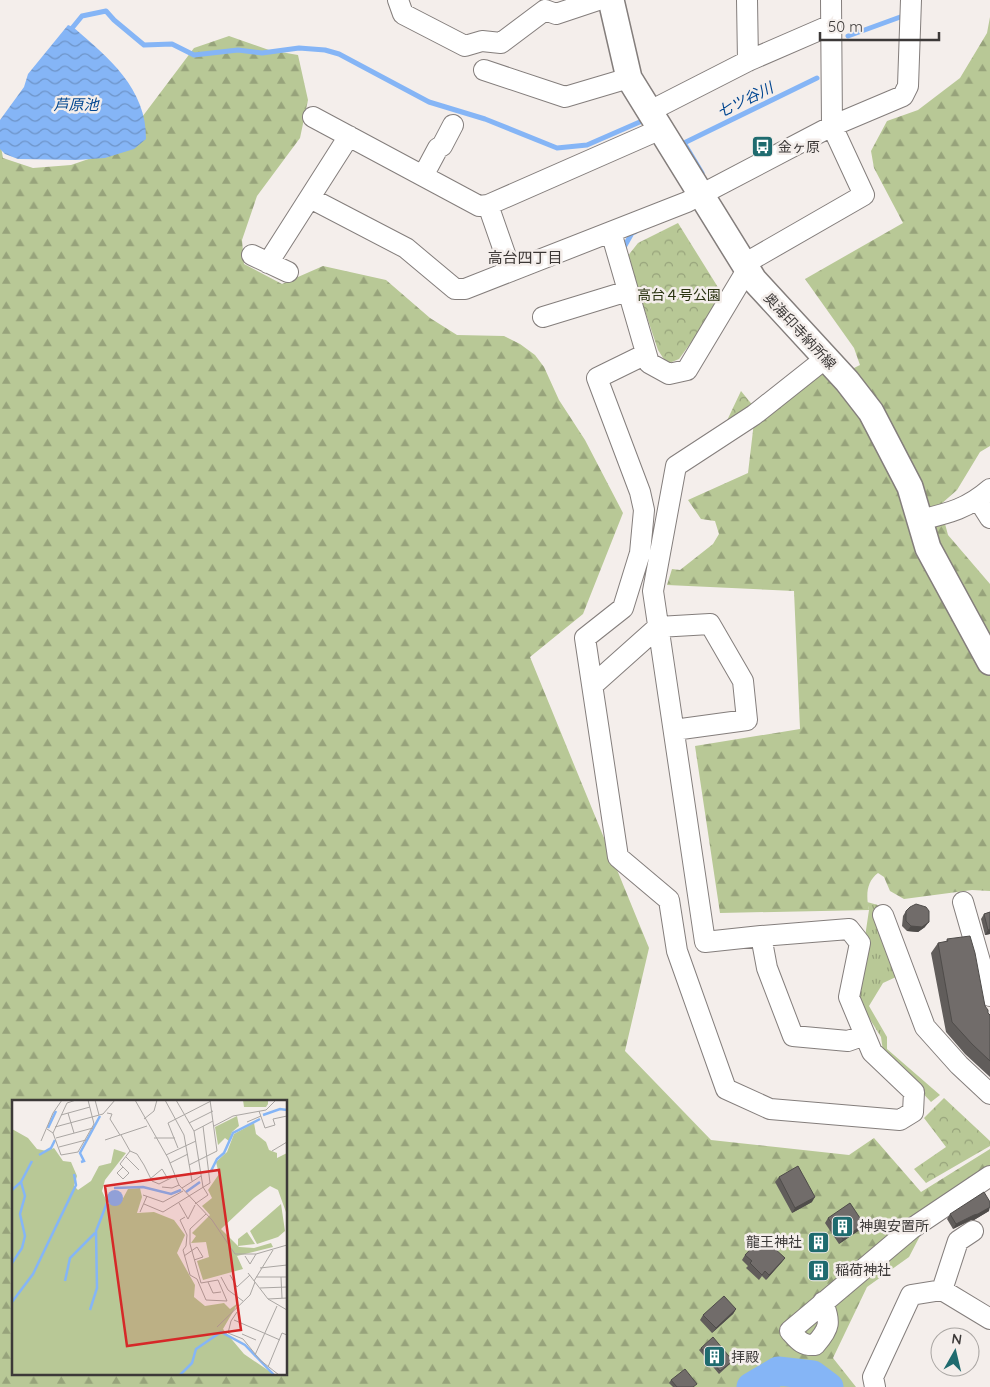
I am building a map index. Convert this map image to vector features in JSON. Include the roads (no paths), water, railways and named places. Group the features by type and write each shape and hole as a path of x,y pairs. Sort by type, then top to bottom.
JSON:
{"main road":[{"name":"奥海印寺納所線","path":"611,0 629,78 754,280 847,381 871,412 910,487 928,548 990,662"}],"street":[{"path":"398,0 403,14 464,46 482,41 501,43 543,5 556,14 598,0"},
{"path":"747,0 748,62"},
{"path":"611,232 649,363 669,374 687,370 745,267 864,195 832,126 831,0"},
{"path":"310,198 406,248 455,290 465,289 686,202 832,126 903,96 908,86 911,0"},
{"path":"313,117 479,206 488,205 655,120 748,62 831,25"},
{"path":"484,70 565,97 629,78"},
{"path":"423,176 438,148 442,146 454,125"},
{"path":"288,272 260,259 310,198 349,136"},
{"path":"488,205 511,271"},
{"path":"543,316 628,291"},
{"path":"646,354 597,378 640,492 644,510 640,553 623,608 585,638 618,857 669,900 677,951 726,1089 770,1109 900,1120 913,1112 914,1092 872,1052 849,997 860,943 849,929 705,942 653,591 676,466 754,414 826,358"},
{"path":"920,520 952,513 984,494 990,518"},
{"path":"593,685 658,627 710,624 743,681 747,720 674,730"},
{"path":"963,902 990,996"},
{"path":"883,915 925,1027 959,1065 990,1094"},
{"path":"761,936 767,968 793,1036 848,1041 865,1035"},
{"path":"823,1302 911,1228 990,1176"},
{"path":"942,1290 958,1241 973,1231"},
{"path":"875,1387 873,1377 911,1295 942,1290 990,1319"}],"water":[{"name":"芦原池","path":"68,25 73,27 112,62 133,90 145,121 146,139 134,149 105,158 76,160 18,159 5,154 0,149 0,120 24,87 28,74"}],"waterway":[{"path":"73,27 82,16 106,11 144,45 172,44 194,55 238,50 262,53 299,48 325,50 339,54 429,102 485,119 557,148 587,145 642,121"},
{"name":"七ツ谷川","path":"848,36 903,16"},
{"name":"七ツ谷川","path":"702,173 684,143 817,78"},
{"path":"623,249 632,233 635,232"},
{"path":"751,1387 778,1371 813,1375 829,1387"}],"place":[{"name":"金ヶ原","path":"762,147"},
{"name":"神輿安置所","path":"843,1226"},
{"name":"龍王神社","path":"818,1242"},
{"name":"稲荷神社","path":"819,1270"},
{"name":"拝殿","path":"715,1357"}],"district":[{"name":"高台四丁目","path":"525,258"}],"park label":[{"name":"高台４号公園","path":"679,295"}]}
